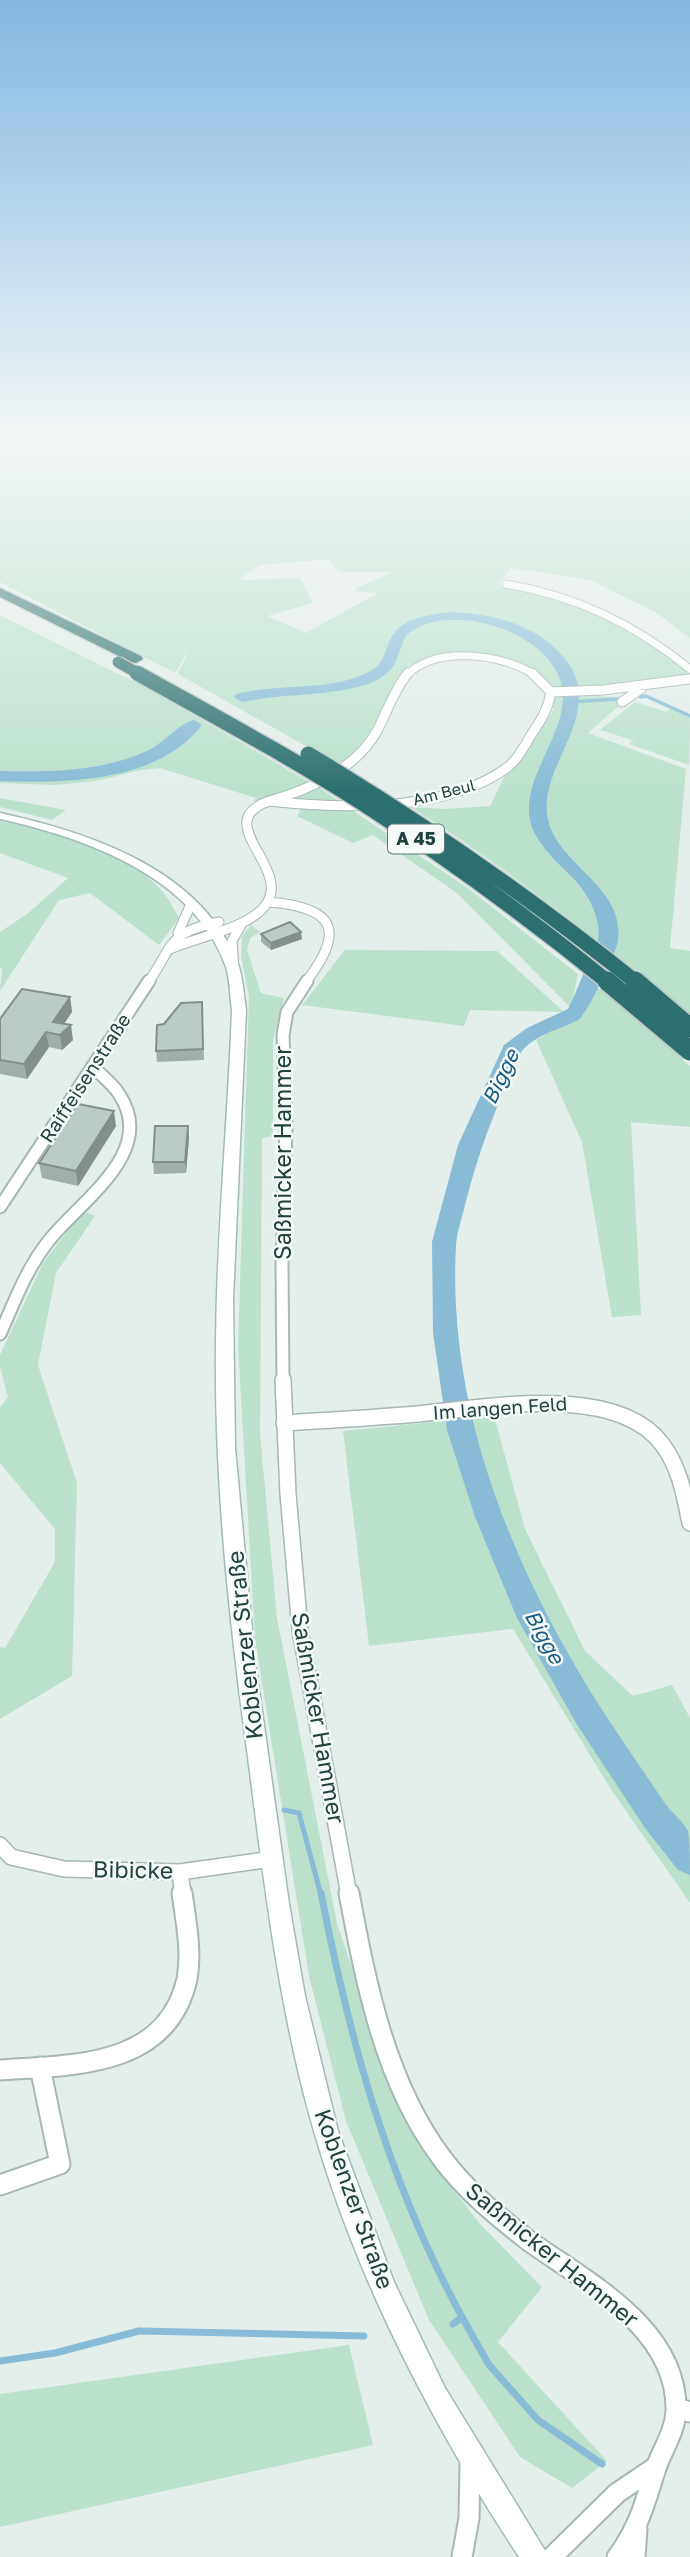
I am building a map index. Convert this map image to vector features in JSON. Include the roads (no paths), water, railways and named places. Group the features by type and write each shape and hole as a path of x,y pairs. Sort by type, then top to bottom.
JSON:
{"highway":[{"name":"A 45","path":"0,592 201,692 406,812 545,909 624,970 690,1028"},
{"name":"A 45","path":"0,606 118,662 391,822 530,920 609,981 690,1051"}],"main road":[{"name":"Koblenzer Straße","path":"0,816 45,826 120,854 151,870 191,904 210,928 234,970 239,994 239,1023 224,1342 228,1481 242,1645 272,1859 299,2022 326,2130 373,2259 407,2341 471,2456 535,2557"}],"street":[{"path":"506,581 586,604 628,625 690,669"},
{"path":"177,934 186,928 210,928 242,923 258,915 272,893 270,876 247,833 246,822 252,810 266,802 300,793 358,755 379,727 400,683 412,669 425,662 451,658 498,661 529,670 551,692 603,690 690,680"},
{"path":"622,702 646,685"},
{"name":"Am Beul","path":"266,802 314,806 376,804 416,800 477,786 512,764 548,710 551,692"},
{"name":"Raiffeisenstraße","path":"0,1207 170,949 191,904"},
{"name":"Saßmicker Hammer","path":"210,928 265,906 304,908 321,917 330,929 332,941 324,958 287,1010 283,1039 286,1110 282,1266 284,1423 300,1633 353,1916 386,2048 407,2097 437,2152 463,2186 498,2217 628,2313 642,2328 665,2363 683,2410 657,2466 648,2505 637,2529 617,2557"},
{"path":"234,970 232,941 242,923"},
{"path":"170,949 210,928"},
{"path":"0,1334 27,1277 46,1245 124,1157 131,1136 132,1117 124,1097 111,1081 93,1067"},
{"name":"Im langen Feld","path":"284,1423 579,1403 615,1412 639,1424 661,1443 678,1468 685,1485 690,1523"},
{"name":"Bibicke","path":"0,1845 11,1857 64,1869 180,1872 272,1859"},
{"path":"0,2070 110,2059 143,2047 169,2022 182,2001 187,1976 180,1872"},
{"path":"0,2185 61,2164 40,2067"},
{"path":"462,2557 469,2518 471,2456"},
{"path":"552,2557 617,2493 657,2466"},
{"name":"Saßmicker Hammer","path":"635,2557 637,2529"}],"waterway":[{"name":"Bigge","path":"242,697 333,687 376,675 390,661 401,633 408,627 428,619 451,616 476,618 525,633 546,647 561,663 570,683 569,717 542,785 538,816 542,831 550,844 595,892 603,907 608,941 578,1010 522,1040 511,1050 469,1145 444,1242 446,1333 460,1430 489,1517 527,1609 587,1713 656,1817 690,1859"},
{"path":"640,697 646,696 690,716"},
{"path":"570,702 618,699"},
{"name":"Bigge","path":"0,776 61,776 122,766 164,749 194,725"},
{"path":"284,1810 299,1813 321,1895"},
{"path":"321,1893 345,2003 375,2111 413,2215 462,2317"},
{"path":"453,2324 462,2317"},
{"path":"462,2317 489,2365 538,2420 602,2464"},
{"path":"0,2361 55,2353 139,2331 364,2336"}]}
